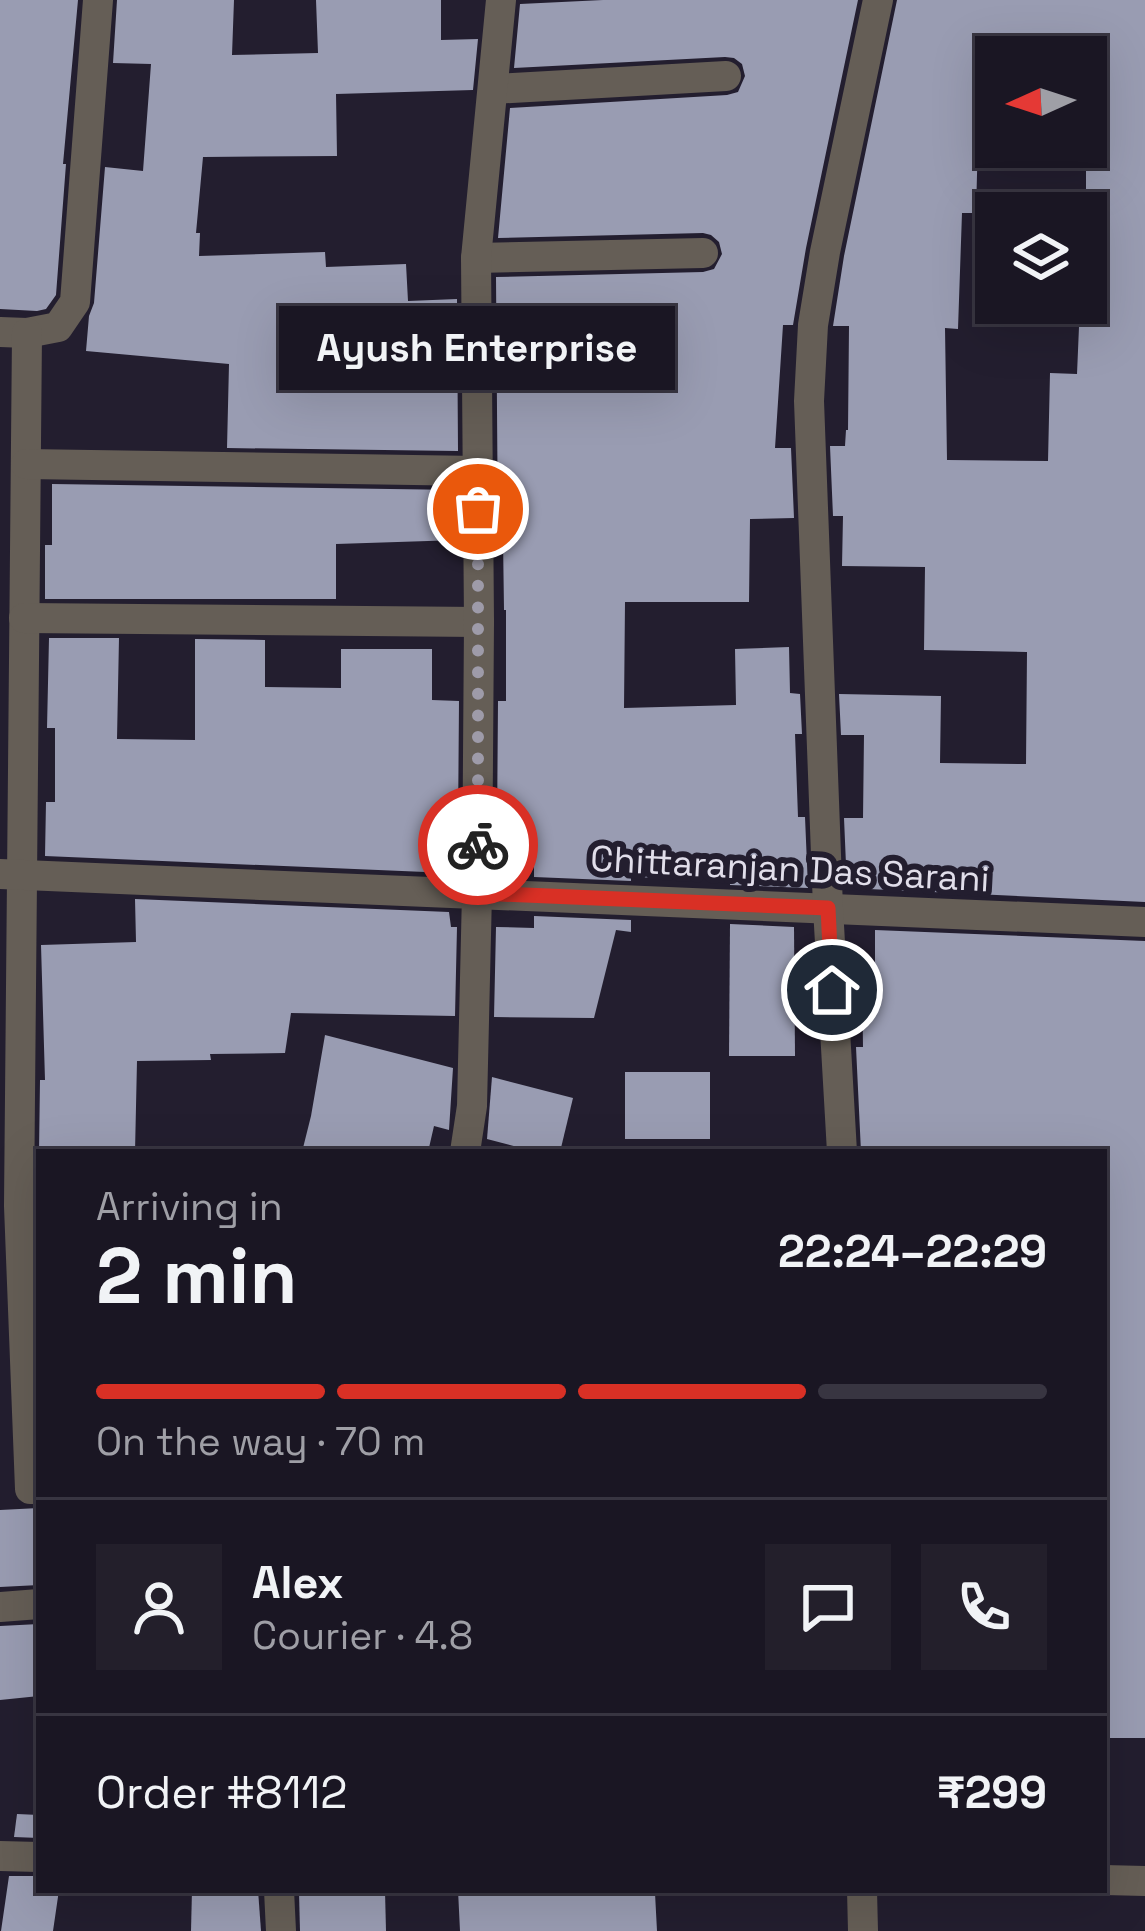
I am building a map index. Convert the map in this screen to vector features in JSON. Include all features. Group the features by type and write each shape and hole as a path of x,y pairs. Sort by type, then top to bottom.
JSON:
{"street":[{"path":"36,1489 30,1490 11,875 24,618 26,464 14,333 58,327 75,302 98,0"},
{"path":"465,1149 472,1106 477,893 476,258 501,0"},
{"path":"842,1149 828,908 810,382 822,270 878,0"},
{"path":"493,88 726,76"},
{"path":"476,258 703,253"},
{"path":"26,464 477,471"},
{"path":"24,618 479,622"},
{"name":"Chittaranjan Das Sarani","path":"11,875 1145,922"},
{"path":"0,1607 36,1604"},
{"path":"0,1856 36,1857"},
{"path":"1107,1880 1145,1881"},
{"path":"279,1893 281,1931"},
{"path":"862,1893 863,1931"}],"building":[{"path":"0,0 78,0 56,295 46,309 37,311 0,309"},
{"path":"117,0 234,0 232,55 318,53 316,0 441,0 441,40 478,39 473,90 336,94 337,156 203,157 196,233 200,233 199,256 325,252 326,267 406,264 408,301 457,299 458,451 227,448 229,364 86,351 105,167 143,171 151,64 113,63"},
{"path":"858,0 793,325 783,325 775,448 791,448 794,518 750,519 749,602 625,602 624,708 736,705 735,649 789,647 790,693 800,694 802,734 795,734 798,817 805,817 808,888 730,885 722,882 721,875 631,881 534,877 534,830 497,830 498,701 506,701 506,610 503,539 498,539 496,277 703,272 714,269 722,254 719,242 703,233 498,238 510,108 727,95 738,92 745,76 742,64 725,57 514,68 520,4"},
{"path":"897,0 1145,0 1145,902 847,888 844,818 863,818 864,735 841,735 839,694 941,696 940,763 1026,764 1027,652 924,650 925,567 842,566 843,516 833,516 830,446 845,446 848,430 849,326 833,326"},
{"path":"52,484 458,490 459,540 336,544 336,599 45,599 45,545 52,545"},
{"path":"49,638 119,638 117,739 195,740 195,639 265,640 265,687 341,688 341,649 432,649 432,700 459,701 458,830 449,830 449,873 45,856 46,802 55,802 55,728 47,728"},
{"path":"135,899 449,912 451,927 457,927 455,1016 291,1013 285,1053 137,1061 135,1149 39,1149 40,1080 45,1080 41,945 136,942"},
{"path":"534,916 631,920 631,932 616,930 594,1018 494,1017 496,927 534,928"},
{"path":"730,924 794,927 795,1056 729,1056"},
{"path":"875,930 1145,941 1145,1738 1107,1738 1107,1149 861,1149 856,1047 863,1047 862,975 875,975"},
{"path":"325,1035 453,1068 449,1130 434,1126 429,1149 303,1149"},
{"path":"625,1072 710,1072 710,1139 625,1139"},
{"path":"492,1077 573,1098 561,1149 525,1149 487,1139"},
{"path":"36,1508 36,1585 0,1587 0,1510"},
{"path":"36,1624 36,1696 0,1700 0,1626"},
{"path":"17,1814 36,1815 36,1838 14,1837"},
{"path":"9,1876 36,1876 36,1893 59,1893 53,1931 1,1931"},
{"path":"192,1893 258,1893 261,1931 191,1931"},
{"path":"299,1893 385,1893 386,1931 300,1931"},
{"path":"458,1893 655,1893 657,1931 460,1931"}],"way so far":[{"path":"478,509 478,845"}],"place":[{"name":"Ayush Enterprise","path":"478,509"}],"route":[{"path":"478,845 477,893 828,908 832,990"}]}
